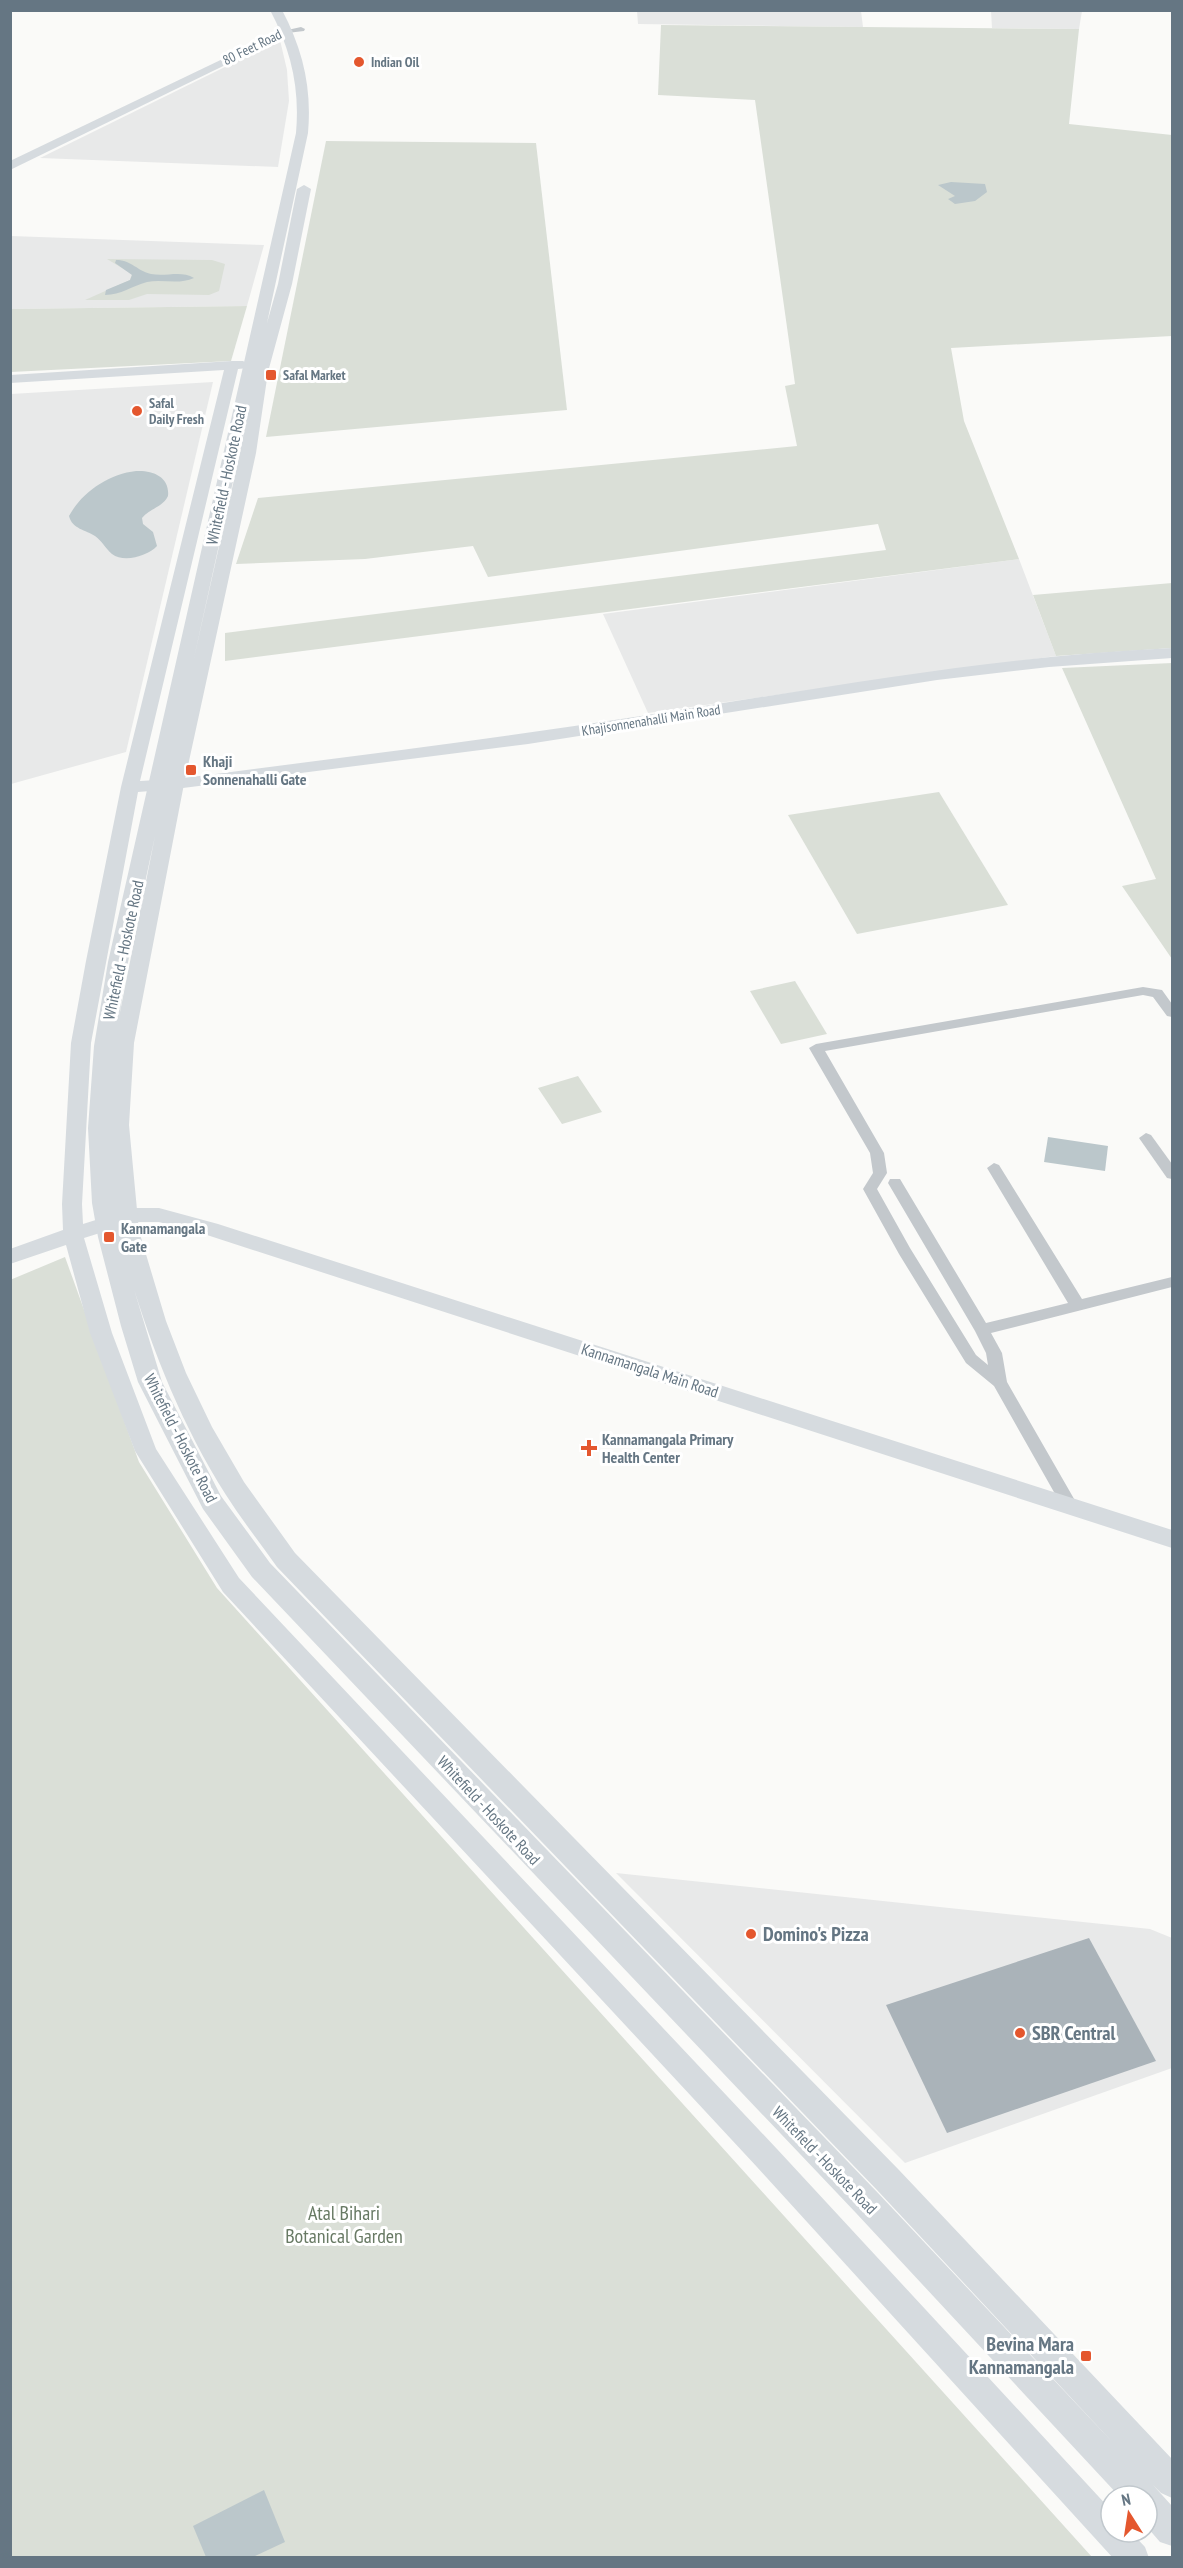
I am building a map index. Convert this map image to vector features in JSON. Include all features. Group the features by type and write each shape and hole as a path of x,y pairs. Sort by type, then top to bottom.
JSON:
{"main road":[{"name":"Whitefield - Hoskote Road","path":"276,10 293,24 316,69 318,109 288,270 247,368 166,785 118,962 104,1046 99,1128 103,1203 116,1220 174,1373 201,1429 235,1489 286,1560 888,2181 1173,2482"},
{"name":"Whitefield - Hoskote Road","path":"116,1220 132,1326 150,1382 212,1502 261,1570 867,2203 1130,2484"},
{"path":"1159,2515 1173,2530"}],"street":[{"name":"80 Feet Road","path":"10,156 248,40 293,24"},
{"name":"80 Feet Road","path":"10,166 293,24"},
{"path":"10,389 131,376 247,368 130,787 81,1043 72,1204 73,1234 100,1334 146,1451 231,1585 783,2176 1134,2558"},
{"path":"10,379 131,376"},
{"name":"Khajisonnenahalli Main Road","path":"130,787 166,785 540,737 937,675 1049,662 1173,652"},
{"path":"999,1382 971,1359 904,1250 870,1189 880,1173 877,1153 816,1048 1143,991 1157,993 1173,1013"},
{"path":"1146,1138 1173,1174"},
{"path":"994,1168 1078,1306"},
{"path":"895,1183 982,1330 994,1353 999,1382 1069,1504"},
{"name":"Kannamangala Main Road","path":"10,1257 116,1220 159,1215 211,1229 1173,1539"},
{"path":"982,1330 1173,1282"}],"shaded area":[{"path":"637,11 861,11 863,27 638,24"},
{"path":"991,11 1082,11 1079,29 992,28"},
{"path":"280,40 287,70 289,101 278,167 40,158"},
{"path":"951,182 985,184 987,192 975,201 955,204 948,199 955,196 938,185"},
{"path":"11,236 264,245 247,306 11,309"},
{"path":"116,260 122,260 151,274 184,274 194,278 183,281 147,282 121,292 105,295 106,290 130,280 132,275 115,263"},
{"path":"213,382 126,752 11,784 11,394"},
{"path":"136,471 154,473 163,479 168,489 168,496 163,503 142,518 143,524 153,532 157,546 136,557 117,557 95,536 73,524 69,516 81,499 97,486 116,476"},
{"path":"1019,559 1056,656 648,713 603,614"},
{"path":"1048,1137 1108,1146 1105,1171 1044,1162"},
{"path":"616,1873 1150,1929 1172,1938 1172,2068 905,2163"},
{"path":"264,2490 285,2542 253,2557 206,2557 193,2526"}],"green space":[{"path":"661,25 1079,29 1069,124 1172,135 1172,336 951,348 964,421 1019,559 225,661 225,633 886,550 878,524 488,577 473,546 365,559 236,564 258,498 797,446 785,386 795,384 755,100 658,95"},
{"path":"326,141 536,143 567,410 266,437"},
{"path":"107,259 212,260 225,264 219,291 209,295 147,294 129,300 85,300 130,280 132,274"},
{"path":"247,306 231,361 11,372 11,309"},
{"path":"1172,583 1172,648 1056,656 1033,595"},
{"path":"1172,663 1172,959 1122,886 1156,879 1062,668"},
{"path":"939,792 1008,905 857,934 788,815"},
{"path":"795,981 827,1034 781,1044 750,991"},
{"path":"578,1076 602,1112 562,1124 538,1088"},
{"name":"Atal Bihari Botanical Garden","path":"65,1257 139,1462 217,1588 1092,2557 11,2558 10,1280"}],"building":[{"name":"SBR Central","path":"1089,1938 1156,2061 947,2133 886,2005"}],"place":[{"name":"Indian Oil","path":"359,62"},
{"name":"Safal Market","path":"271,375"},
{"name":"Safal Daily Fresh","path":"137,411"},
{"name":"Khaji Sonnenahalli Gate","path":"191,770"},
{"name":"Kannamangala Gate","path":"109,1237"},
{"name":"Kannamangala Primary Health Center","path":"589,1448"},
{"name":"Domino's Pizza","path":"751,1934"},
{"name":"SBR Central","path":"1020,2033"},
{"name":"Bevina Mara Kannamangala","path":"1086,2356"}]}
